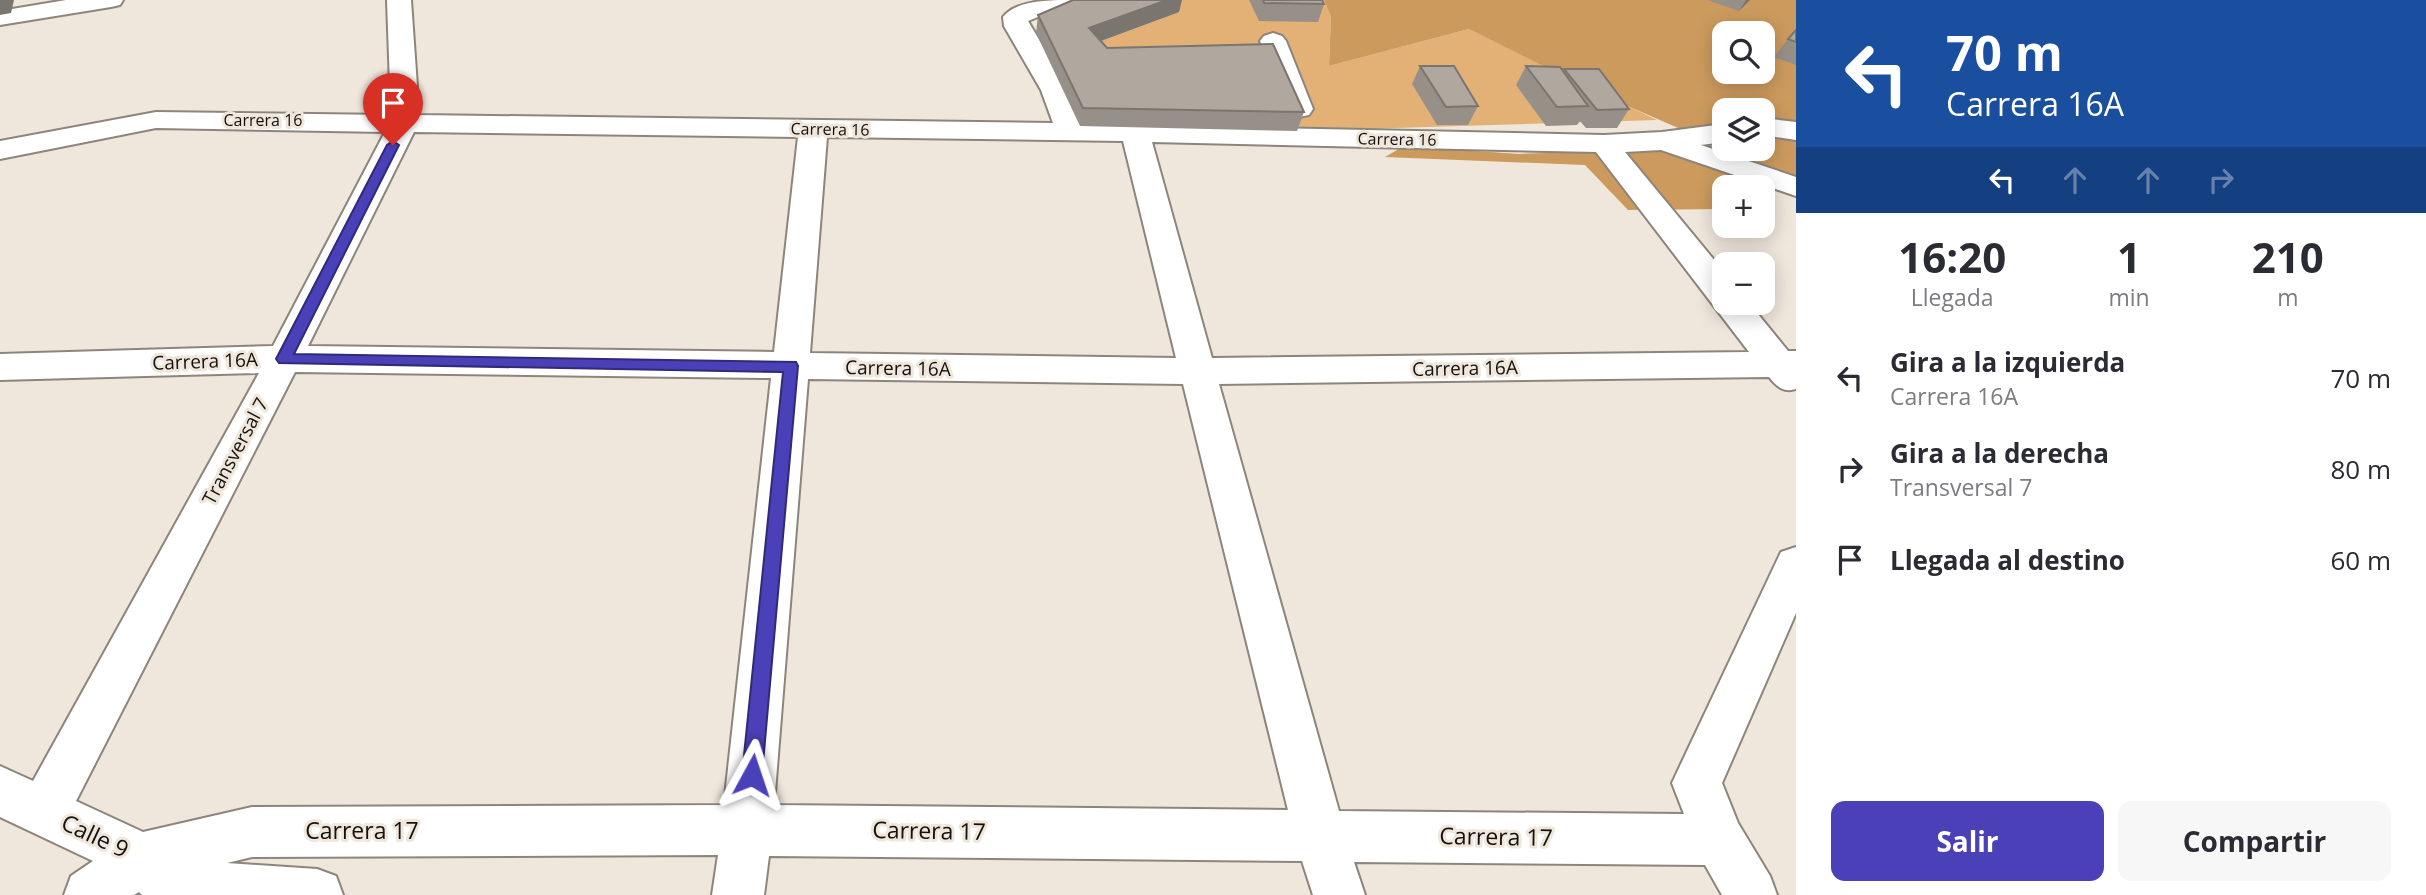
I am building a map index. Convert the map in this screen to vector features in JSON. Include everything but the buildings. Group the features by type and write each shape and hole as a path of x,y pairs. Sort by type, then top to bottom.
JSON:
{"street":[{"path":"0,18 111,0"},
{"name":"Transversal 7","path":"21,801 284,359 405,121 399,0"},
{"path":"1059,0 1015,17 1017,26 1055,90 1070,133"},
{"path":"1273,41 1310,137"},
{"name":"Carrera 16","path":"0,150 156,120 405,121 1135,133 1604,144 1662,141 1712,134"},
{"path":"1775,127 1796,131"},
{"path":"738,895 747,830 813,129"},
{"path":"1135,133 1320,835 1339,895"},
{"path":"1662,141 1796,187"},
{"path":"1604,144 1712,280"},
{"path":"1741,315 1790,371"},
{"name":"Carrera 16A","path":"0,367 284,359 1199,371 1790,371"},
{"path":"1751,895 1719,840 1697,783 1796,565"},
{"name":"Calle 9","path":"21,801 142,858 179,895"},
{"name":"Carrera 17","path":"90,895 142,858 252,832 747,830 1719,840"},
{"path":"142,858 233,892 317,895"}],"shaded area":[{"path":"1173,0 1324,0 1331,17 1329,66 1469,29 1657,120 1297,131 1087,46 1179,12"},
{"path":"1324,0 1796,0 1796,178 1755,161 1775,161 1775,98 1712,98 1712,143 1598,93 1469,29 1329,66 1331,17"},
{"path":"1404,146 1519,154 1661,146 1735,175 1712,175 1712,209 1628,210 1585,165 1385,157"}],"route":[{"path":"393,145 284,359 790,366 752,775"}]}
